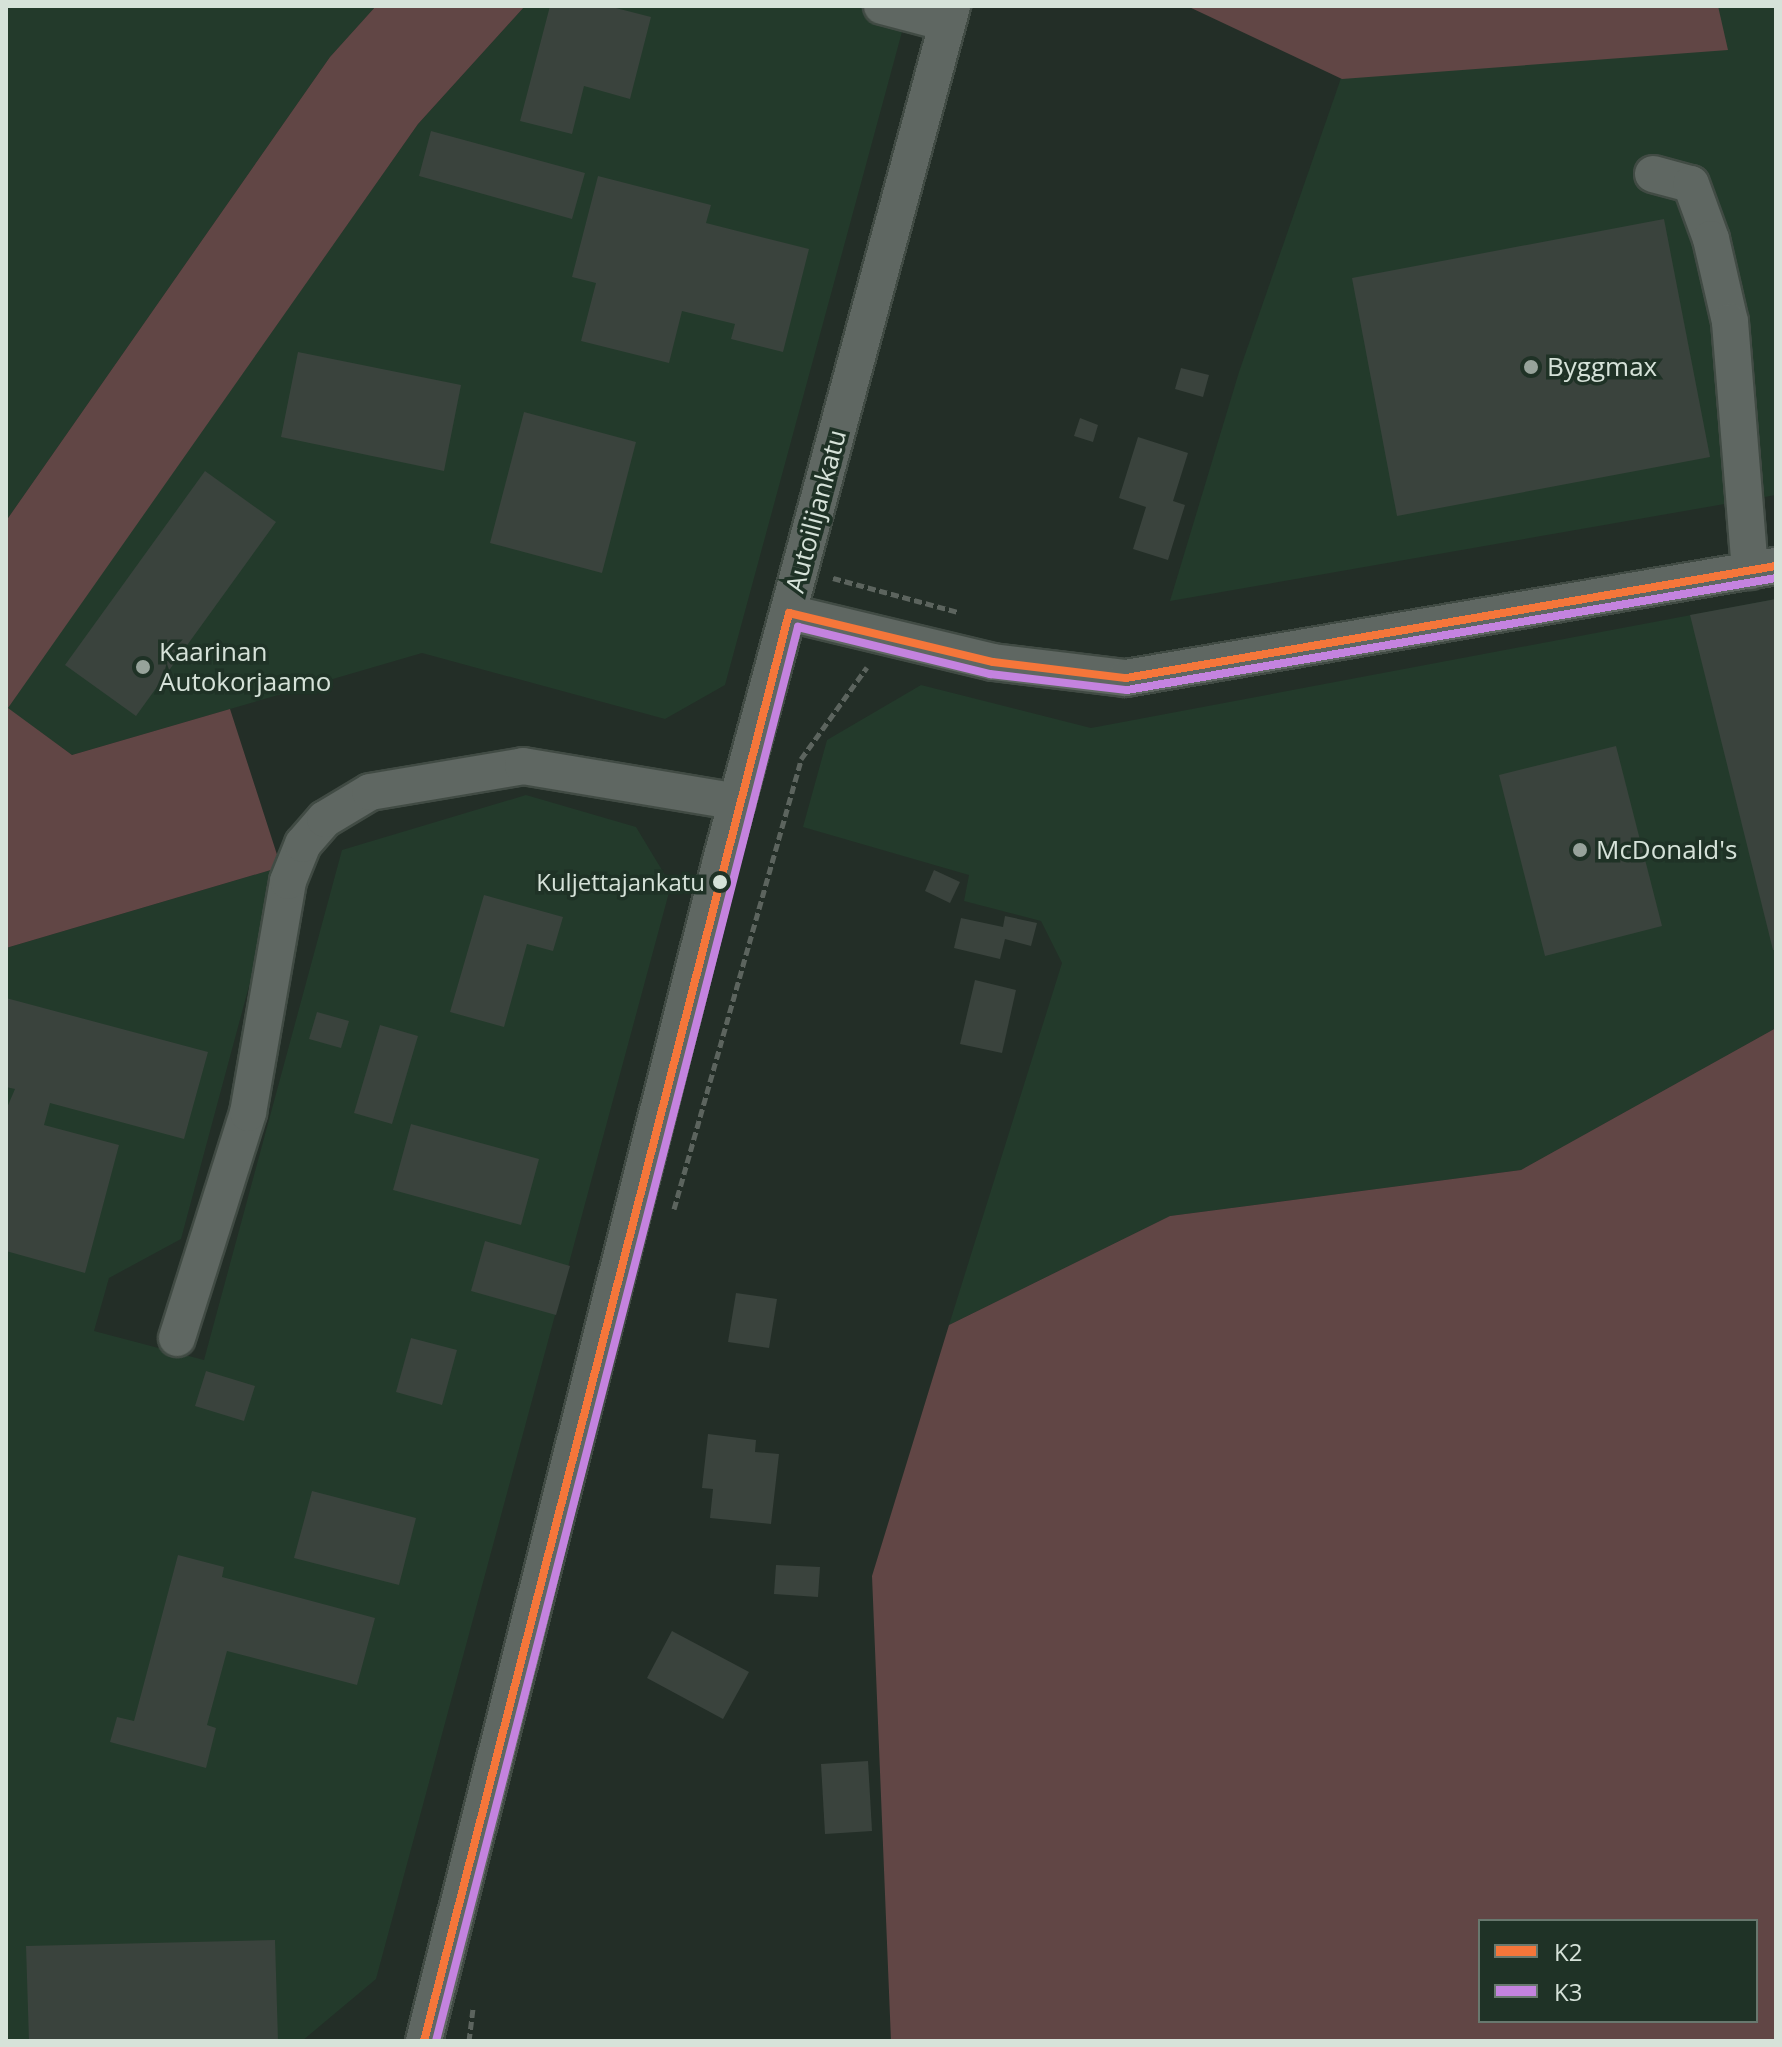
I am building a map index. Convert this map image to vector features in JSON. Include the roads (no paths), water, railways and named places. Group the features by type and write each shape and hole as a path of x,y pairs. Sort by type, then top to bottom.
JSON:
{"street":[{"path":"882,6 949,15"},
{"name":"Autoilijankatu","path":"424,2041 737,802 949,15"},
{"path":"789,613 993,662 1126,678 1763,568 1730,322 1711,239 1691,184 1653,174"},
{"path":"177,1338 248,1113 288,881 303,844 325,819 370,792 523,766 737,802"}],"place":[{"name":"Byggmax","path":"1531,367"},
{"name":"Kaarinan Autokorjaamo","path":"143,667"},
{"name":"McDonald's","path":"1580,850"},
{"name":"Kuljettajankatu","path":"720,882"}]}
